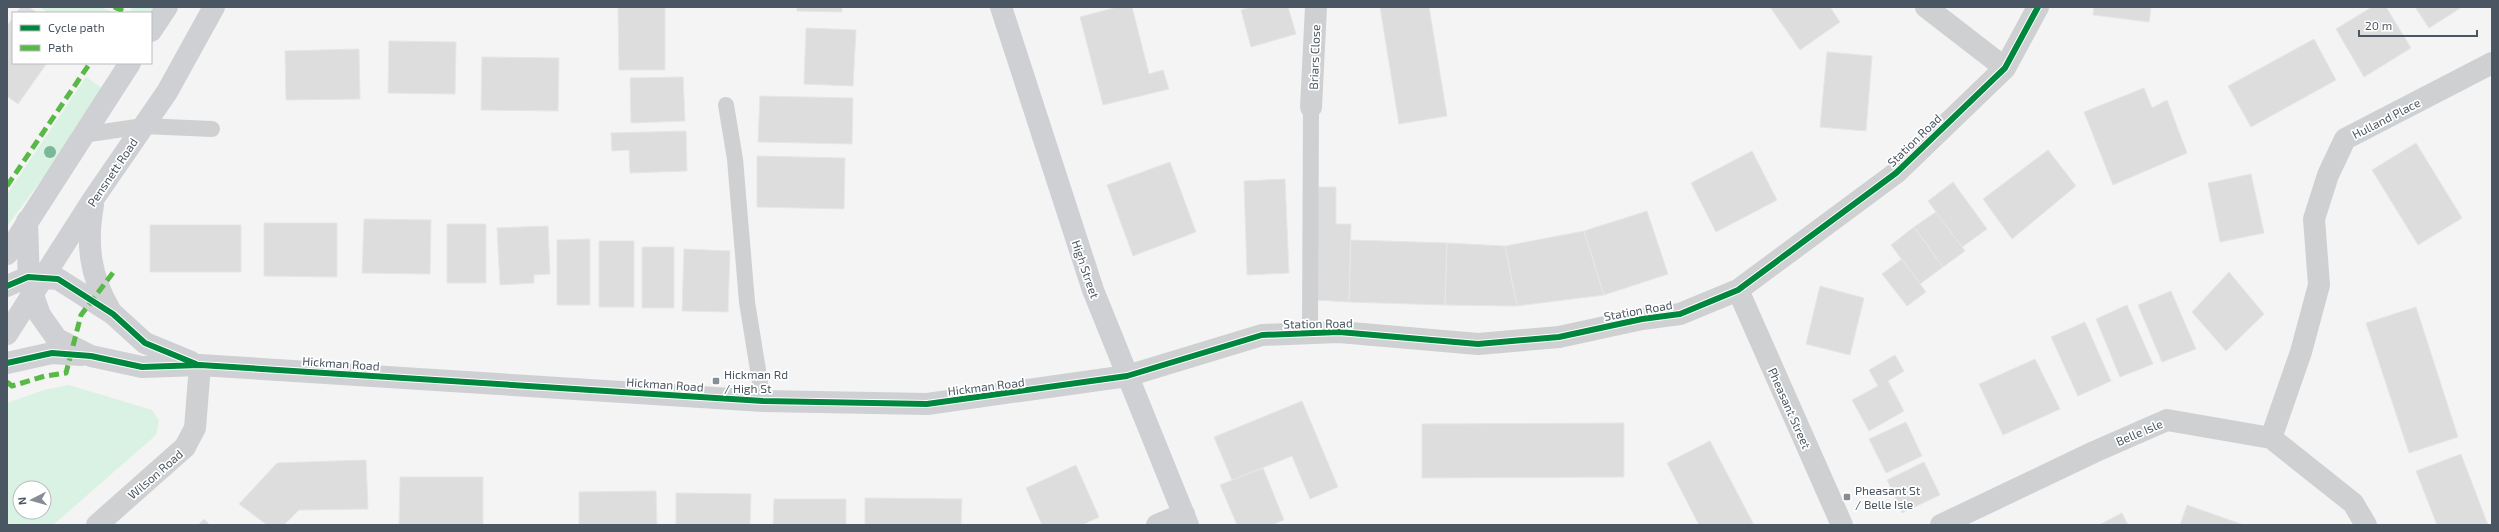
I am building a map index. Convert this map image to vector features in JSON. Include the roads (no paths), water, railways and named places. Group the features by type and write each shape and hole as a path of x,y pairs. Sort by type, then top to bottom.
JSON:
{"street":[{"path":"152,30 167,7"},
{"name":"Pensnett Road","path":"7,334 35,283 167,92 214,7"},
{"name":"High Street","path":"1001,7 1092,290 1186,520"},
{"name":"Briars Close","path":"1311,107 1316,7"},
{"path":"1926,7 2005,68"},
{"name":"Station Road","path":"1127,376 1262,335 1339,332 1478,344 1559,337 1642,319 1680,314 1738,290 1896,173 2005,68 2038,7"},
{"name":"Hulland Place","path":"2271,438 2301,352 2319,285 2314,219 2328,175 2345,139 2492,63"},
{"path":"7,254 129,64"},
{"name":"Hickman Road","path":"94,198 88,231 90,263 99,291 113,314"},
{"name":"Hickman Road","path":"27,222 40,315 57,339 91,356"},
{"name":"Hickman Road","path":"35,283 58,279 113,314 145,343 200,365"},
{"path":"7,286 35,283"},
{"name":"Pheasant Street","path":"1738,290 1842,525"},
{"name":"Hickman Road","path":"7,363 52,353 91,356 142,367 200,365 763,401 927,404 1127,376"},
{"name":"Wilson Road","path":"97,525 185,448 195,428 200,365"},
{"name":"Belle Isle","path":"1941,525 2094,452 2168,420 2271,438 2353,503 2366,525"},
{"path":"1157,525 1186,520"}],"lane":[{"path":"726,105 735,160 747,302 763,401"},
{"path":"1310,333 1311,107"},
{"path":"83,135 143,126 212,129"}],"place":[{"name":"Hickman Rd / High St","path":"716,381"},
{"name":"Pheasant St / Belle Isle","path":"1847,497"}]}
